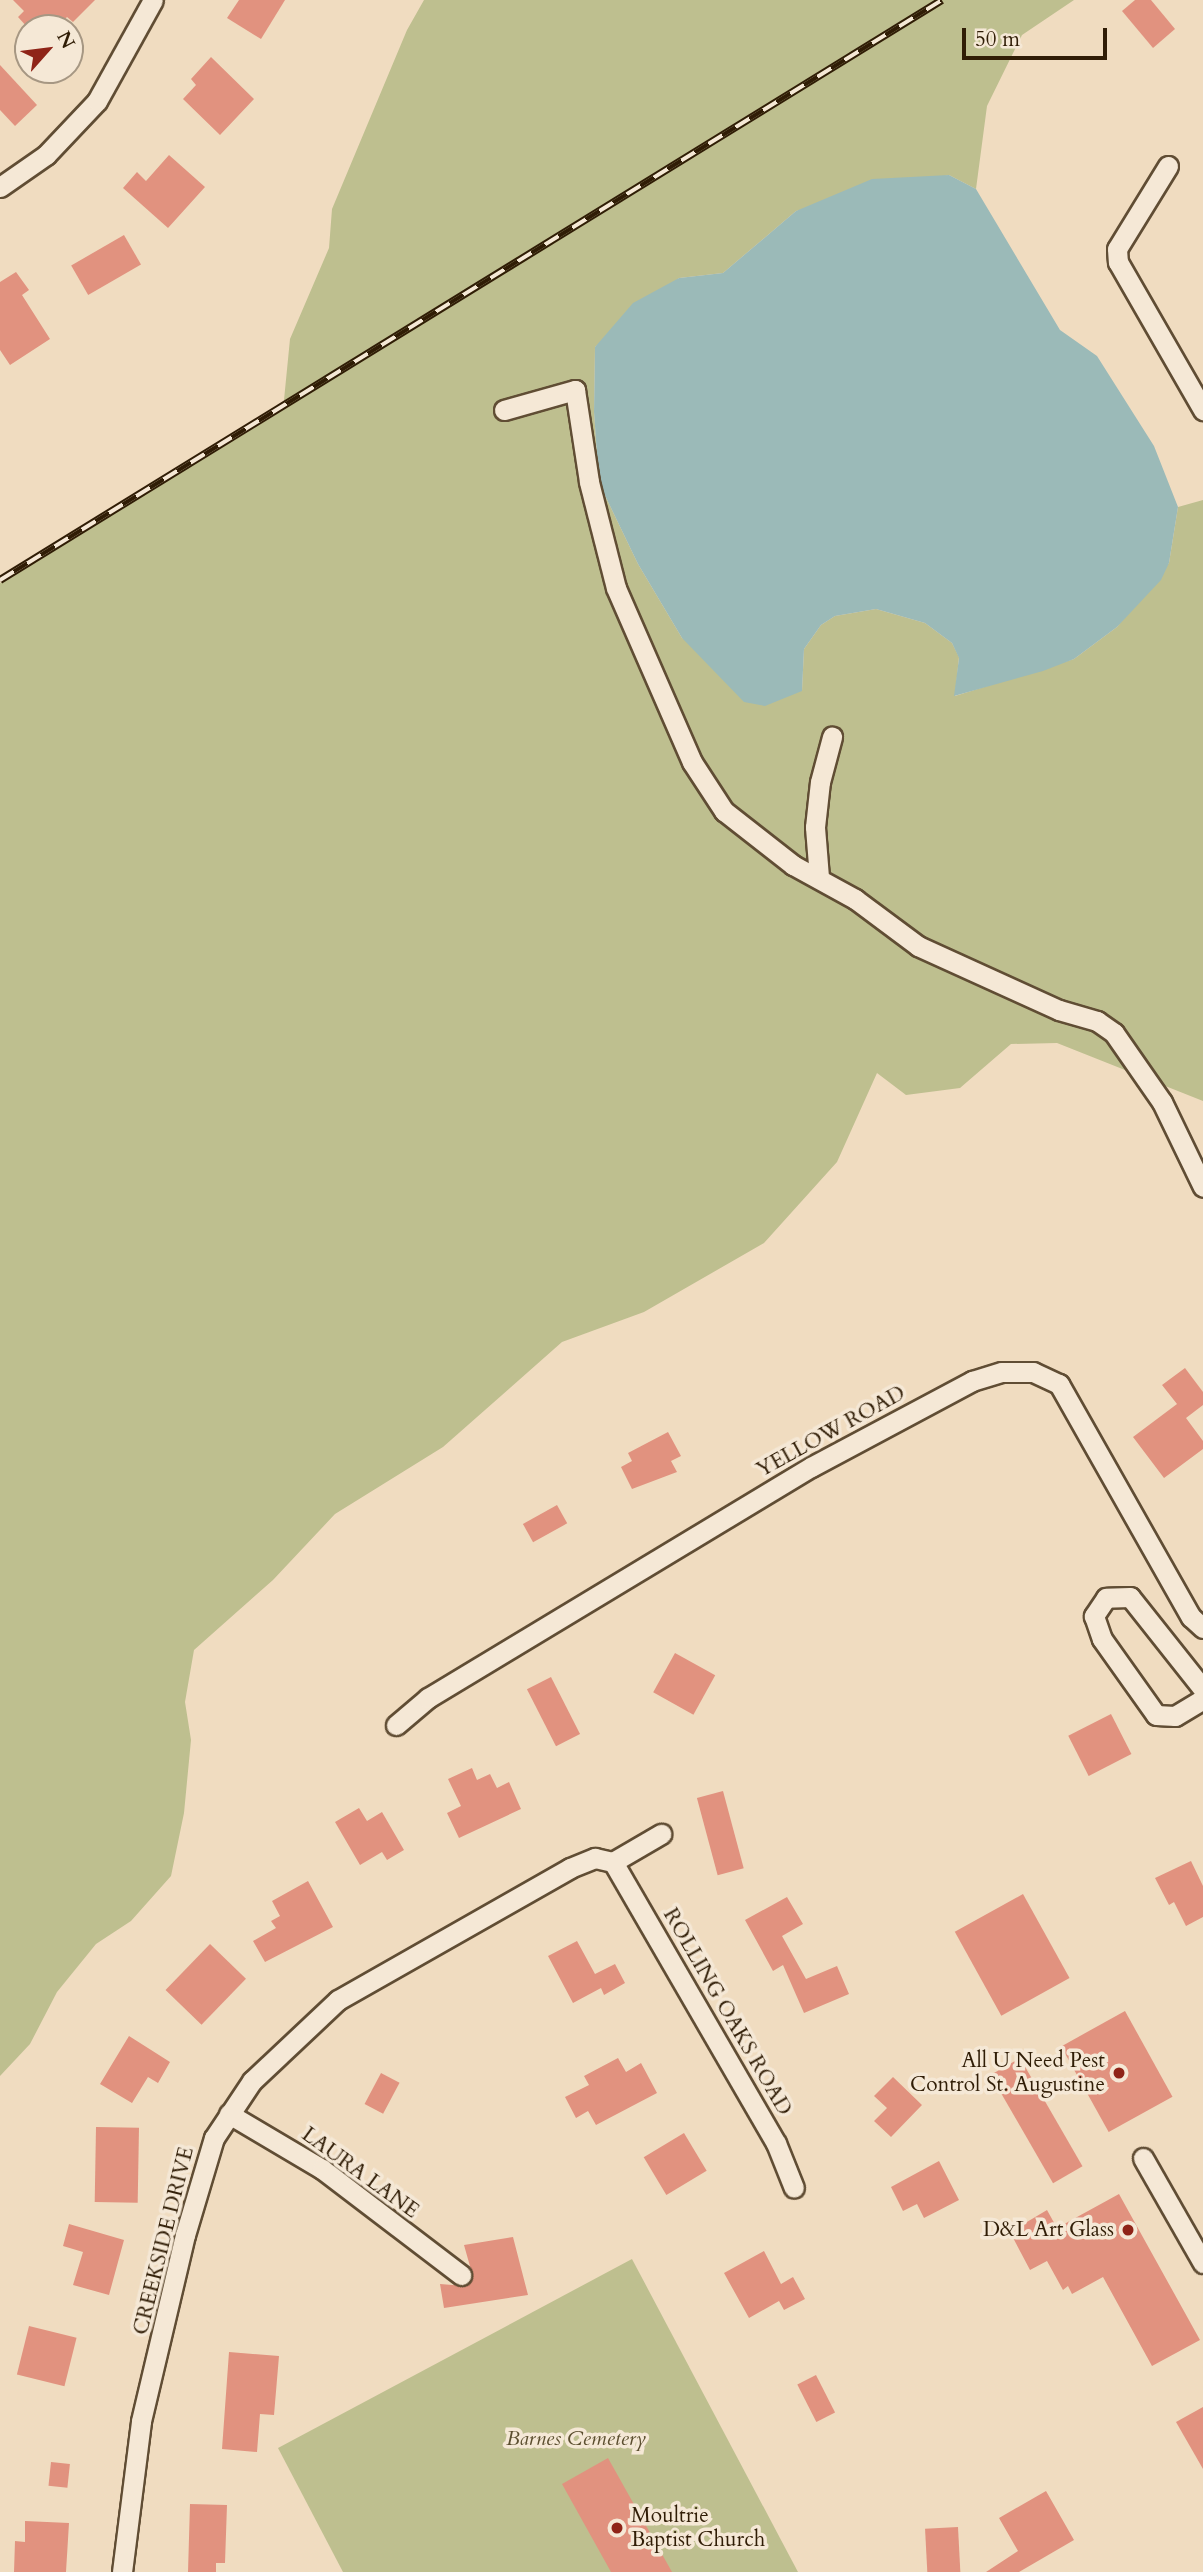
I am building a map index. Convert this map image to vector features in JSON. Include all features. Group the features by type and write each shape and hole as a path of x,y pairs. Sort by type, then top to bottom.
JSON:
{"street":[{"path":"0,187 46,155 97,101 153,0"},
{"path":"1168,166 1116,249 1118,262 1202,408"},
{"path":"504,410 575,390 589,482 616,588 692,762 724,811 793,865 819,877 918,946 1059,1010 1097,1021 1114,1033 1162,1102 1203,1187"},
{"path":"819,877 815,827 820,782 832,737"},
{"name":"YELLOW ROAD","path":"396,1725 428,1698 811,1467 972,1381 1002,1372 1032,1372 1059,1384 1191,1617 1203,1629"},
{"path":"1203,1689 1130,1597 1106,1598 1094,1616 1102,1639 1156,1715 1175,1716 1203,1699"},
{"name":"CREEKSIDE DRIVE","path":"122,2572 141,2421 203,2170 229,2114 281,2050 338,2000 570,1868 595,1858 613,1863 661,1834"},
{"name":"ROLLING OAKS ROAD","path":"613,1863 776,2143 794,2188"},
{"name":"LAURA LANE","path":"229,2114 322,2169 461,2275"},
{"path":"1143,2158 1203,2263"}],"green space":[{"path":"424,0 1074,0 1022,35 987,106 976,189 949,175 796,211 723,273 679,278 595,347 594,412 599,483 638,564 682,638 802,691 804,649 821,625 835,616 876,609 925,623 952,643 959,657 955,696 1074,659 1117,627 1169,563 1178,507 1203,500 1203,1101 1057,1043 1011,1044 960,1088 906,1095 877,1073 837,1162 764,1243 644,1312 562,1342 443,1447 335,1514 273,1580 194,1650 185,1702 191,1740 184,1813 171,1876 131,1921 96,1944 57,1992 30,2044 0,2076 0,583 283,410 290,339 329,248 332,209 407,30"},
{"name":"Barnes Cemetery","path":"632,2259 798,2572 343,2572 278,2448"}],"water":[{"path":"949,175 976,189 1060,330 1097,356 1154,446 1178,507 1169,563 1161,580 1117,627 1074,659 1043,671 954,696 959,658 952,643 925,623 876,609 835,616 821,625 804,649 802,691 765,706 744,702 682,638 638,564 599,483 594,412 595,347 633,303 679,278 723,273 796,211 872,179"}],"building":[{"path":"13,0 95,0 81,14 21,14 24,11"},
{"path":"239,0 285,0 261,39 227,18"},
{"path":"1135,0 1151,0 1175,29 1153,48 1122,11"},
{"path":"211,57 254,99 220,135 183,99 196,85 191,79"},
{"path":"0,65 14,80 14,84 18,84 37,105 15,126 0,110"},
{"path":"169,155 205,187 168,228 123,188 137,172 146,181"},
{"path":"124,235 141,264 88,295 71,266"},
{"path":"16,272 29,290 22,295 50,339 10,365 0,350 0,282"},
{"path":"1185,1368 1203,1392 1203,1405 1186,1418 1203,1441 1203,1449 1164,1478 1133,1437 1177,1404 1162,1385"},
{"path":"668,1432 681,1456 671,1461 677,1472 632,1489 621,1467 632,1461 628,1453"},
{"path":"557,1505 567,1523 533,1542 523,1524"},
{"path":"675,1653 715,1675 693,1715 653,1692"},
{"path":"551,1677 580,1734 556,1746 527,1689"},
{"path":"1111,1714 1131,1754 1089,1776 1068,1736"},
{"path":"472,1768 477,1780 490,1774 497,1788 509,1782 521,1809 459,1838 447,1813 461,1806 448,1779"},
{"path":"723,1791 744,1868 718,1875 697,1798"},
{"path":"359,1808 367,1821 382,1812 404,1850 387,1860 382,1852 360,1865 335,1822"},
{"path":"1191,1861 1203,1886 1203,1917 1186,1926 1174,1902 1169,1905 1155,1878"},
{"path":"308,1881 333,1927 265,1962 253,1941 276,1928 271,1921 280,1916 272,1901"},
{"path":"1023,1894 1070,1978 1001,2016 955,1932"},
{"path":"787,1897 803,1924 782,1936 806,1979 837,1966 849,1994 804,2013 783,1965 773,1971 745,1920"},
{"path":"577,1941 595,1974 615,1964 625,1983 604,1995 601,1988 573,2003 548,1956"},
{"path":"210,1944 246,1979 202,2025 166,1990"},
{"path":"1125,2011 1173,2097 1109,2132 1061,2046"},
{"path":"129,2036 170,2062 158,2083 148,2077 132,2103 100,2084"},
{"path":"618,2058 626,2072 641,2063 657,2093 596,2125 588,2111 576,2118 565,2097 589,2085 584,2076"},
{"path":"1020,2058 1082,2166 1053,2183 991,2075"},
{"path":"381,2073 400,2083 383,2114 365,2104"},
{"path":"893,2077 922,2105 891,2137 874,2121 887,2108 874,2096"},
{"path":"96,2127 139,2128 138,2203 95,2202"},
{"path":"684,2133 707,2171 666,2195 644,2157"},
{"path":"939,2161 959,2200 924,2218 917,2204 903,2211 891,2187"},
{"path":"1119,2194 1200,2340 1152,2366 1103,2277 1072,2294 1068,2286 1063,2290 1047,2261 1030,2270 1010,2232 1047,2210 1057,2228"},
{"path":"69,2224 124,2240 109,2295 73,2285 83,2252 63,2246"},
{"path":"513,2237 528,2295 444,2308 440,2284 465,2286 473,2277 464,2245"},
{"path":"764,2251 781,2284 793,2277 805,2299 784,2310 779,2301 749,2318 724,2273"},
{"path":"29,2326 77,2338 64,2386 17,2375"},
{"path":"229,2352 279,2356 274,2415 260,2414 257,2452 222,2449"},
{"path":"816,2375 835,2412 816,2422 797,2385"},
{"path":"1203,2407 1203,2469 1176,2422"},
{"name":"Moultrie Baptist Church","path":"608,2458 672,2572 611,2572 562,2484"},
{"path":"51,2462 70,2464 67,2488 48,2486"},
{"path":"1046,2491 1074,2540 1019,2572 986,2572 1018,2551 999,2518"},
{"path":"190,2504 227,2505 225,2563 216,2563 216,2572 188,2572"},
{"path":"25,2521 69,2523 66,2572 14,2572 15,2541 25,2542"},
{"path":"958,2527 960,2572 927,2572 925,2529"}],"railway":[{"path":"0,580 942,0"}],"place":[{"name":"All U Need Pest Control St. Augustine","path":"1119,2073"},
{"name":"D&L Art Glass","path":"1128,2230"},
{"name":"Moultrie Baptist Church","path":"617,2528"}]}
